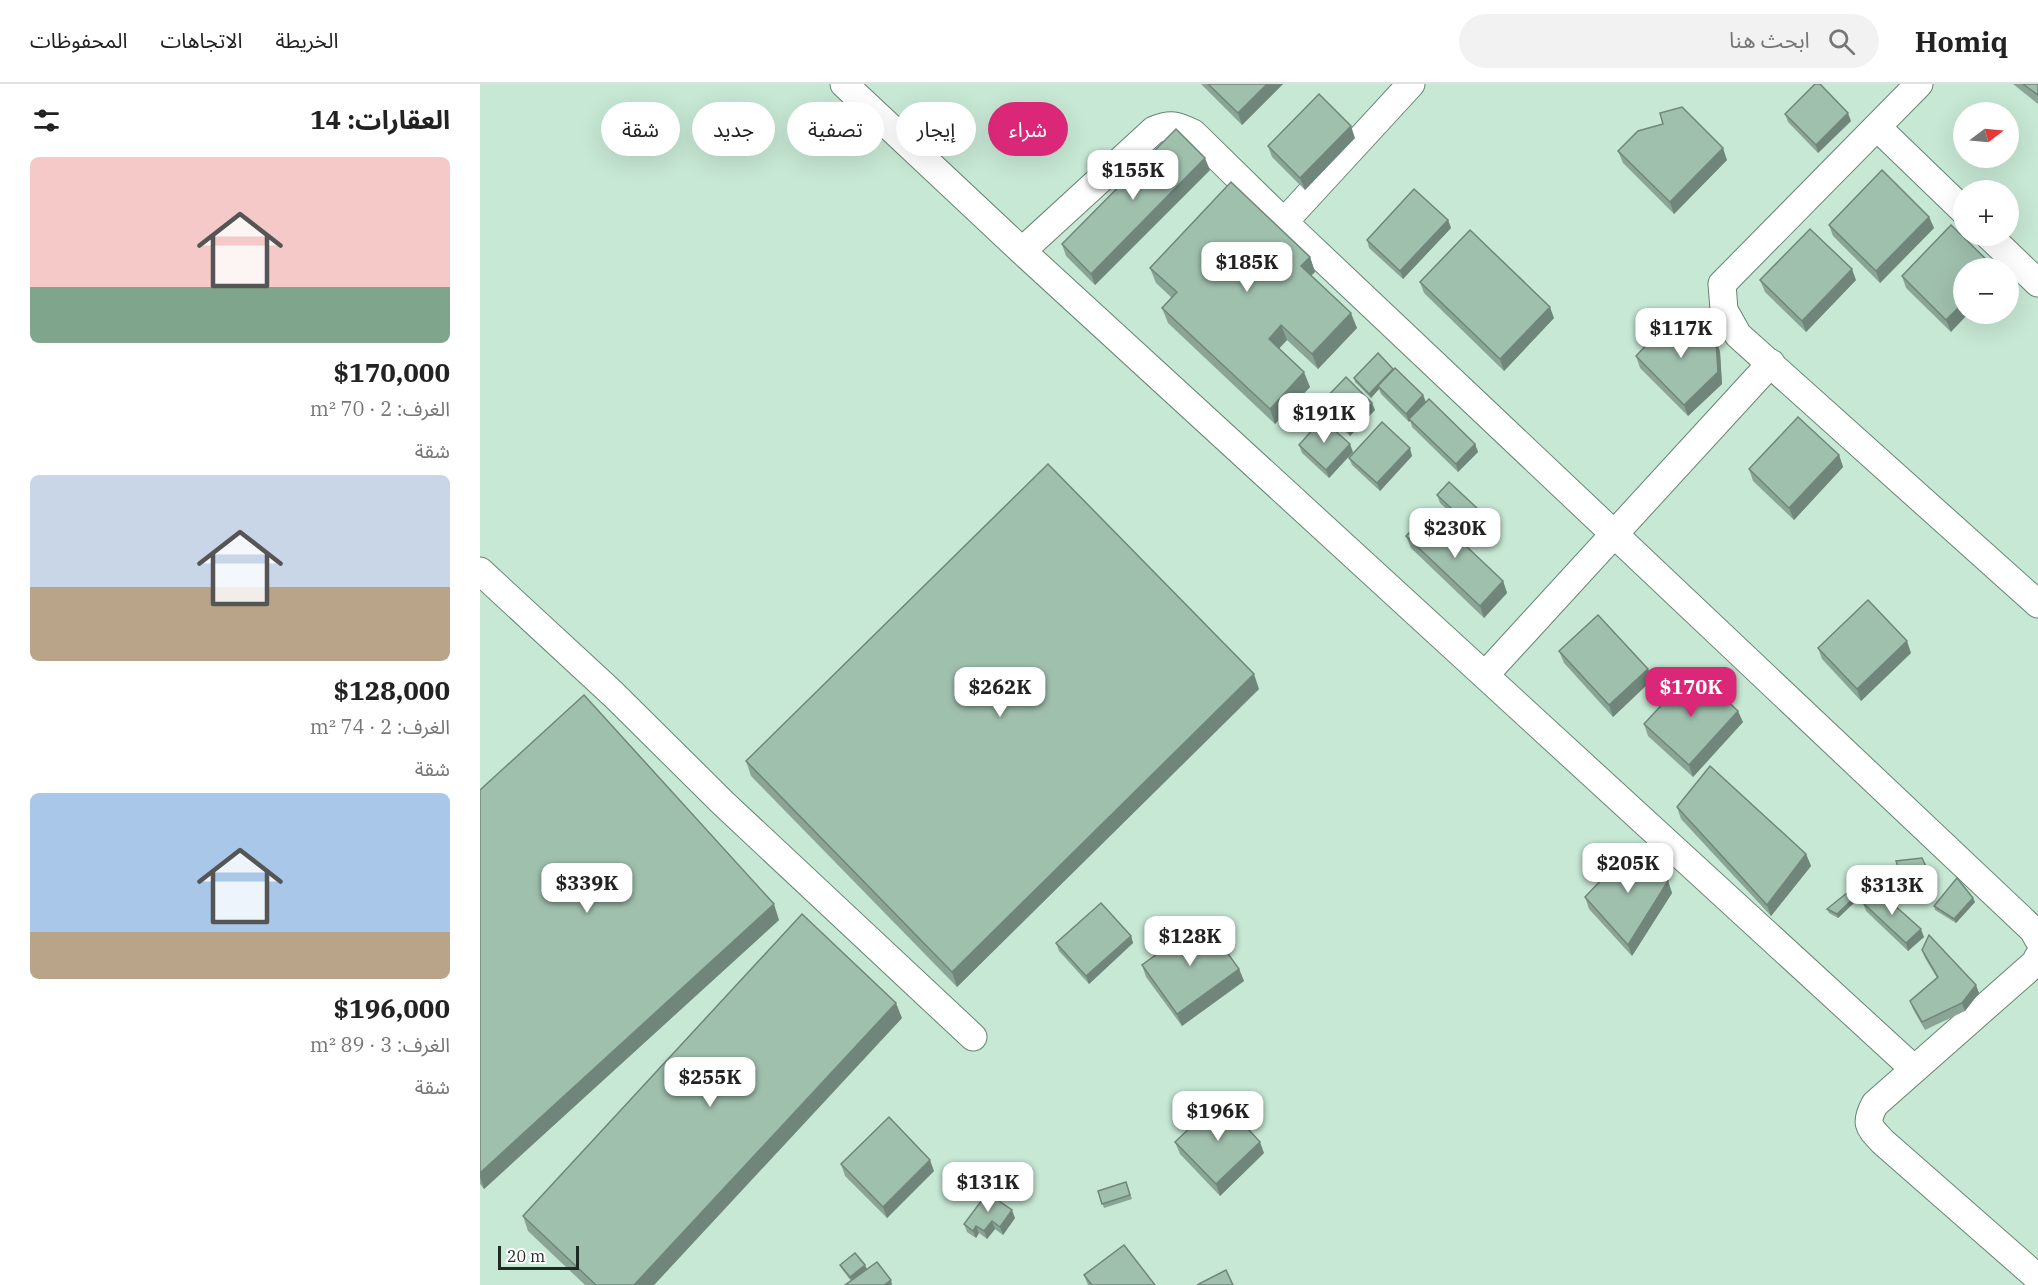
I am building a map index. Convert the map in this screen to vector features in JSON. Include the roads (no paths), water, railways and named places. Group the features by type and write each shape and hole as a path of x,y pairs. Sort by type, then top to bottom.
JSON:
{"street":[{"path":"844,84 1022,251 1914,1069"},
{"path":"1284,222 1411,84"},
{"path":"1919,84 1722,284 1724,310 1738,335 2038,604"},
{"path":"1022,251 1154,130 1168,125 1180,126 1193,133 1284,222 2033,930 2038,939"},
{"path":"1877,127 1953,200"},
{"path":"1999,246 2038,283"},
{"path":"1485,675 1770,363"},
{"path":"480,571 613,694 724,804 973,1037"},
{"path":"2038,957 1875,1104 1868,1116 1869,1126 1883,1142 2038,1278"}]}
